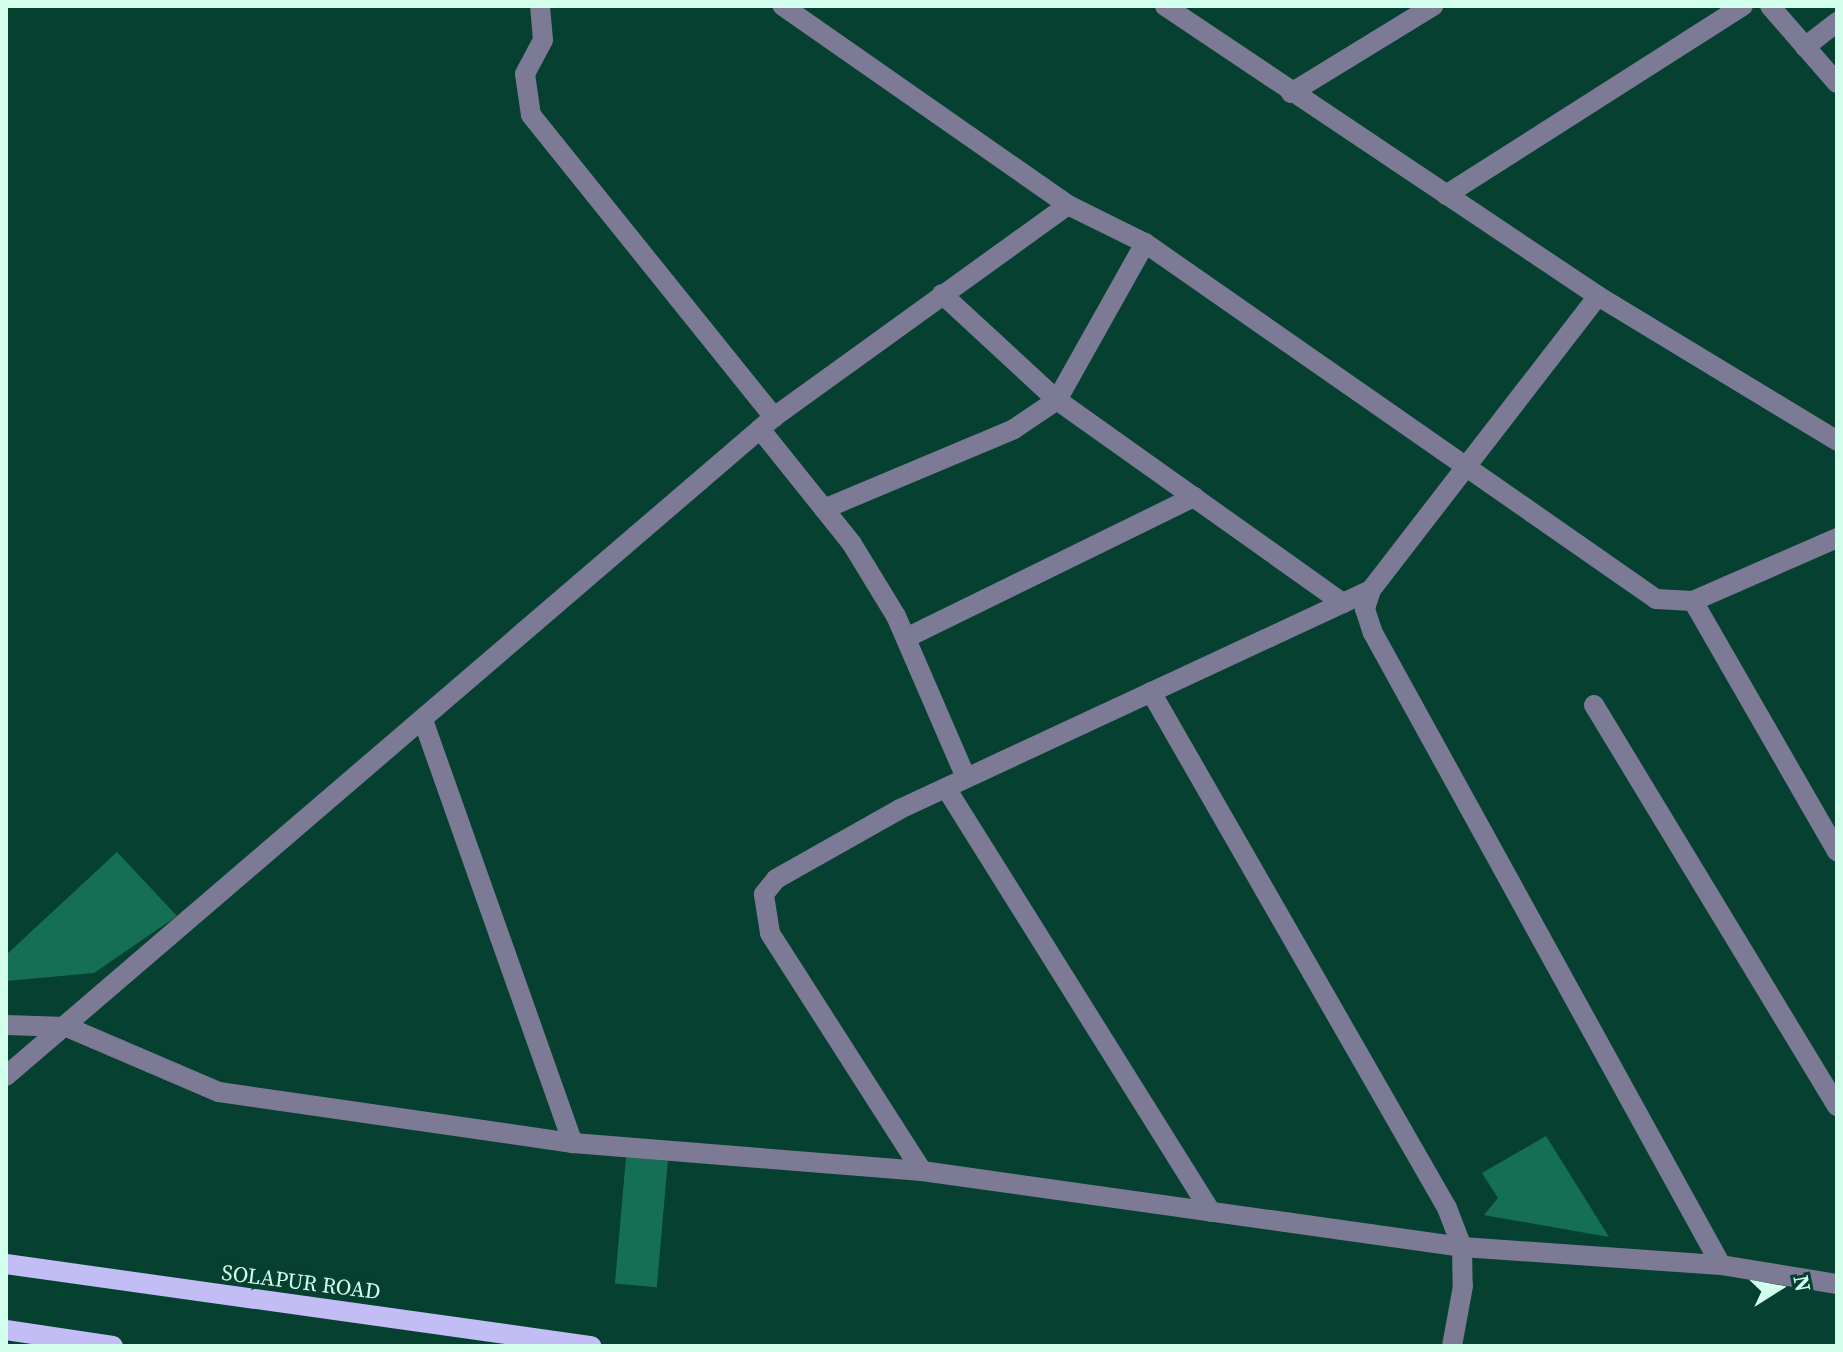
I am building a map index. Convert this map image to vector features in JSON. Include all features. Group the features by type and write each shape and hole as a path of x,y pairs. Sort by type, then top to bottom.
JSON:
{"main road":[{"name":"SOLAPUR ROAD","path":"6,1264 591,1346"},
{"path":"6,1330 113,1346"}],"street":[{"path":"540,6 543,40 525,74 531,115 767,423 824,509 852,544 906,638 966,778"},
{"path":"783,6 1068,205 1145,243 1656,599 1693,601 1837,538"},
{"path":"1165,6 1598,296 1837,441"},
{"path":"1291,93 1433,6"},
{"path":"1446,195 1743,6"},
{"path":"1770,6 1837,83"},
{"path":"1805,47 1837,22"},
{"path":"6,1076 67,1027 767,423 1068,205"},
{"path":"824,509 1014,429 1057,400 1145,243"},
{"path":"942,294 1057,400 1343,603"},
{"path":"1598,296 1371,590 1365,609 1373,633 1721,1265"},
{"path":"906,638 1194,497"},
{"path":"922,1171 770,933 764,894 776,879 946,788 1371,590"},
{"path":"1693,601 1837,851"},
{"path":"1151,692 1447,1208 1462,1247 1463,1286 1452,1346"},
{"path":"1594,705 1837,1106"},
{"path":"423,720 573,1143"},
{"path":"946,788 1211,1212"},
{"path":"6,1025 67,1027 219,1092 573,1143 922,1171 1462,1247 1721,1265 1837,1284"}],"building":[{"path":"117,852 177,916 94,973 6,981 6,955"},
{"path":"1546,1136 1609,1237 1484,1215 1498,1198 1482,1173"},
{"path":"626,1157 668,1161 657,1287 615,1284"}]}
